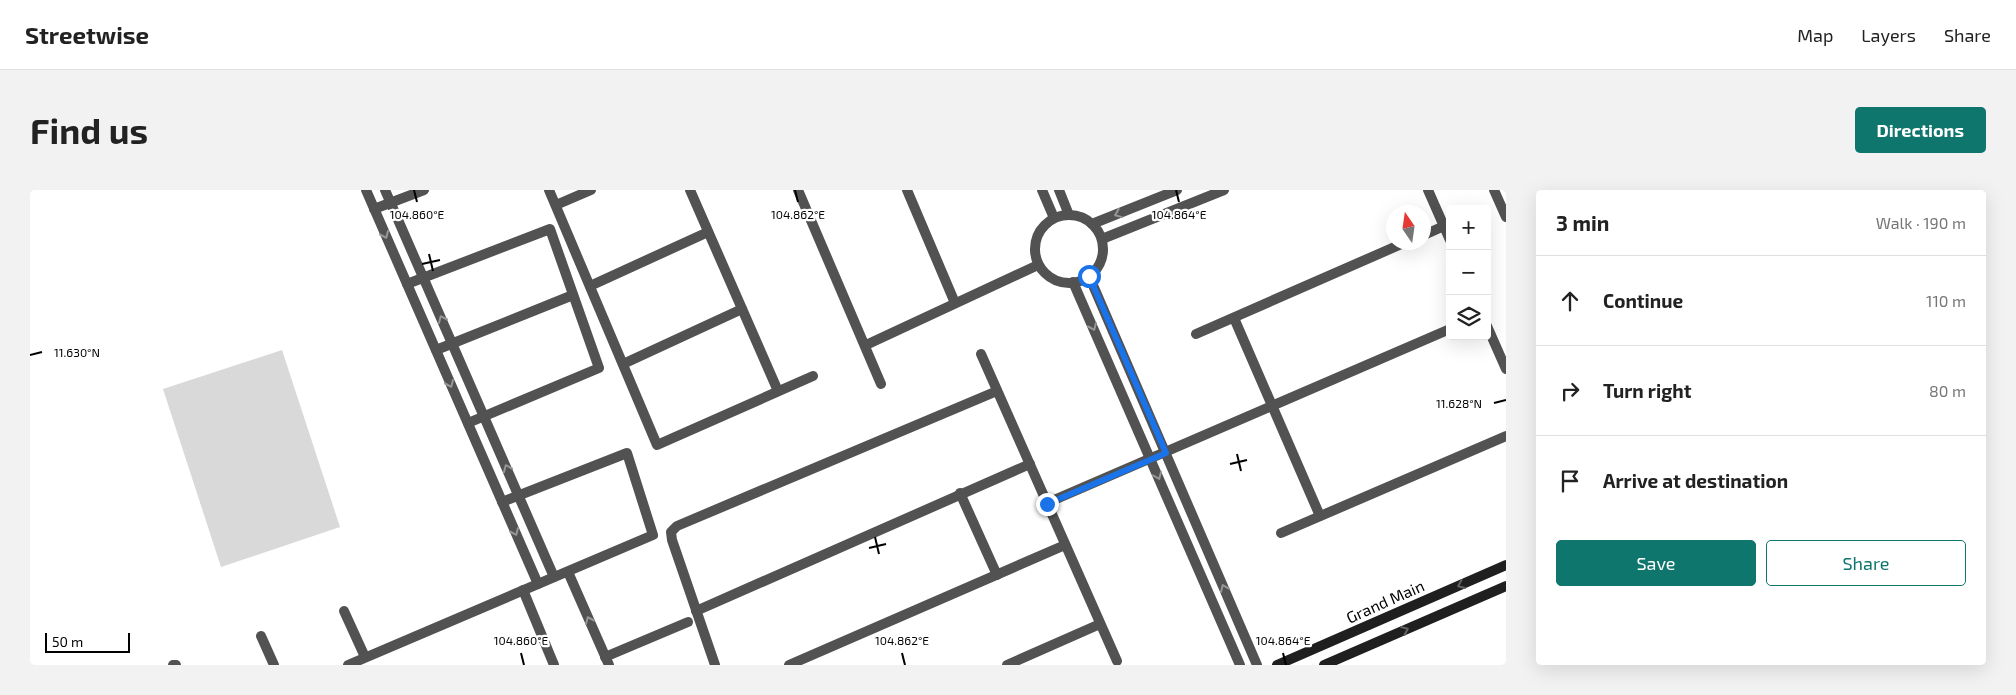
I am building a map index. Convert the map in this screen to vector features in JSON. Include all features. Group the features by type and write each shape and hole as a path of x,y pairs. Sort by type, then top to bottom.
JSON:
{"street":[{"path":"366,190 538,584"},
{"path":"385,190 554,577"},
{"path":"374,209 424,190"},
{"path":"549,190 657,445 813,376"},
{"path":"556,205 591,190"},
{"path":"690,190 778,391"},
{"path":"798,190 866,344 881,384"},
{"path":"907,190 954,303"},
{"path":"1042,190 1054,218"},
{"path":"1059,190 1069,215"},
{"path":"1092,224 1177,190"},
{"path":"1102,239 1224,190"},
{"path":"1428,190 1446,231"},
{"path":"1494,190 1503,200 1506,217"},
{"path":"1069,215 1078,216 1092,224 1102,239 1103,250 1101,260 1089,276 1073,282 1062,282 1051,277 1038,265 1035,250 1036,240 1046,224 1054,218 1069,215"},
{"path":"1431,232 1444,226"},
{"path":"407,284 550,228 599,368 468,423"},
{"path":"590,286 708,232"},
{"path":"1196,334 1388,250"},
{"path":"866,344 1038,265"},
{"path":"1089,276 1257,665"},
{"path":"1073,282 1240,665"},
{"path":"436,350 573,295"},
{"path":"623,364 742,309"},
{"path":"1234,318 1320,516"},
{"path":"1047,504 1446,330"},
{"path":"1491,335 1506,370"},
{"path":"981,354 1116,661"},
{"path":"715,665 672,540 671,532 677,526 997,390"},
{"path":"1281,533 1506,436"},
{"path":"348,665 653,535 627,453 502,502"},
{"path":"696,611 1030,464"},
{"path":"960,494 996,575"},
{"path":"789,665 1065,545"},
{"name":"Grand Main","path":"1277,665 1506,565"},
{"path":"568,572 607,661 688,622"},
{"name":"Grand Main","path":"1324,665 1506,586"},
{"path":"524,590 554,665"},
{"path":"344,611 365,658"},
{"path":"1222,624 1236,617"},
{"path":"1007,665 1100,624"},
{"path":"261,636 274,665"}],"shaded area":[{"path":"282,350 340,527 221,567 163,389"}],"route":[{"path":"1047,504 1166,453 1089,276"}]}
